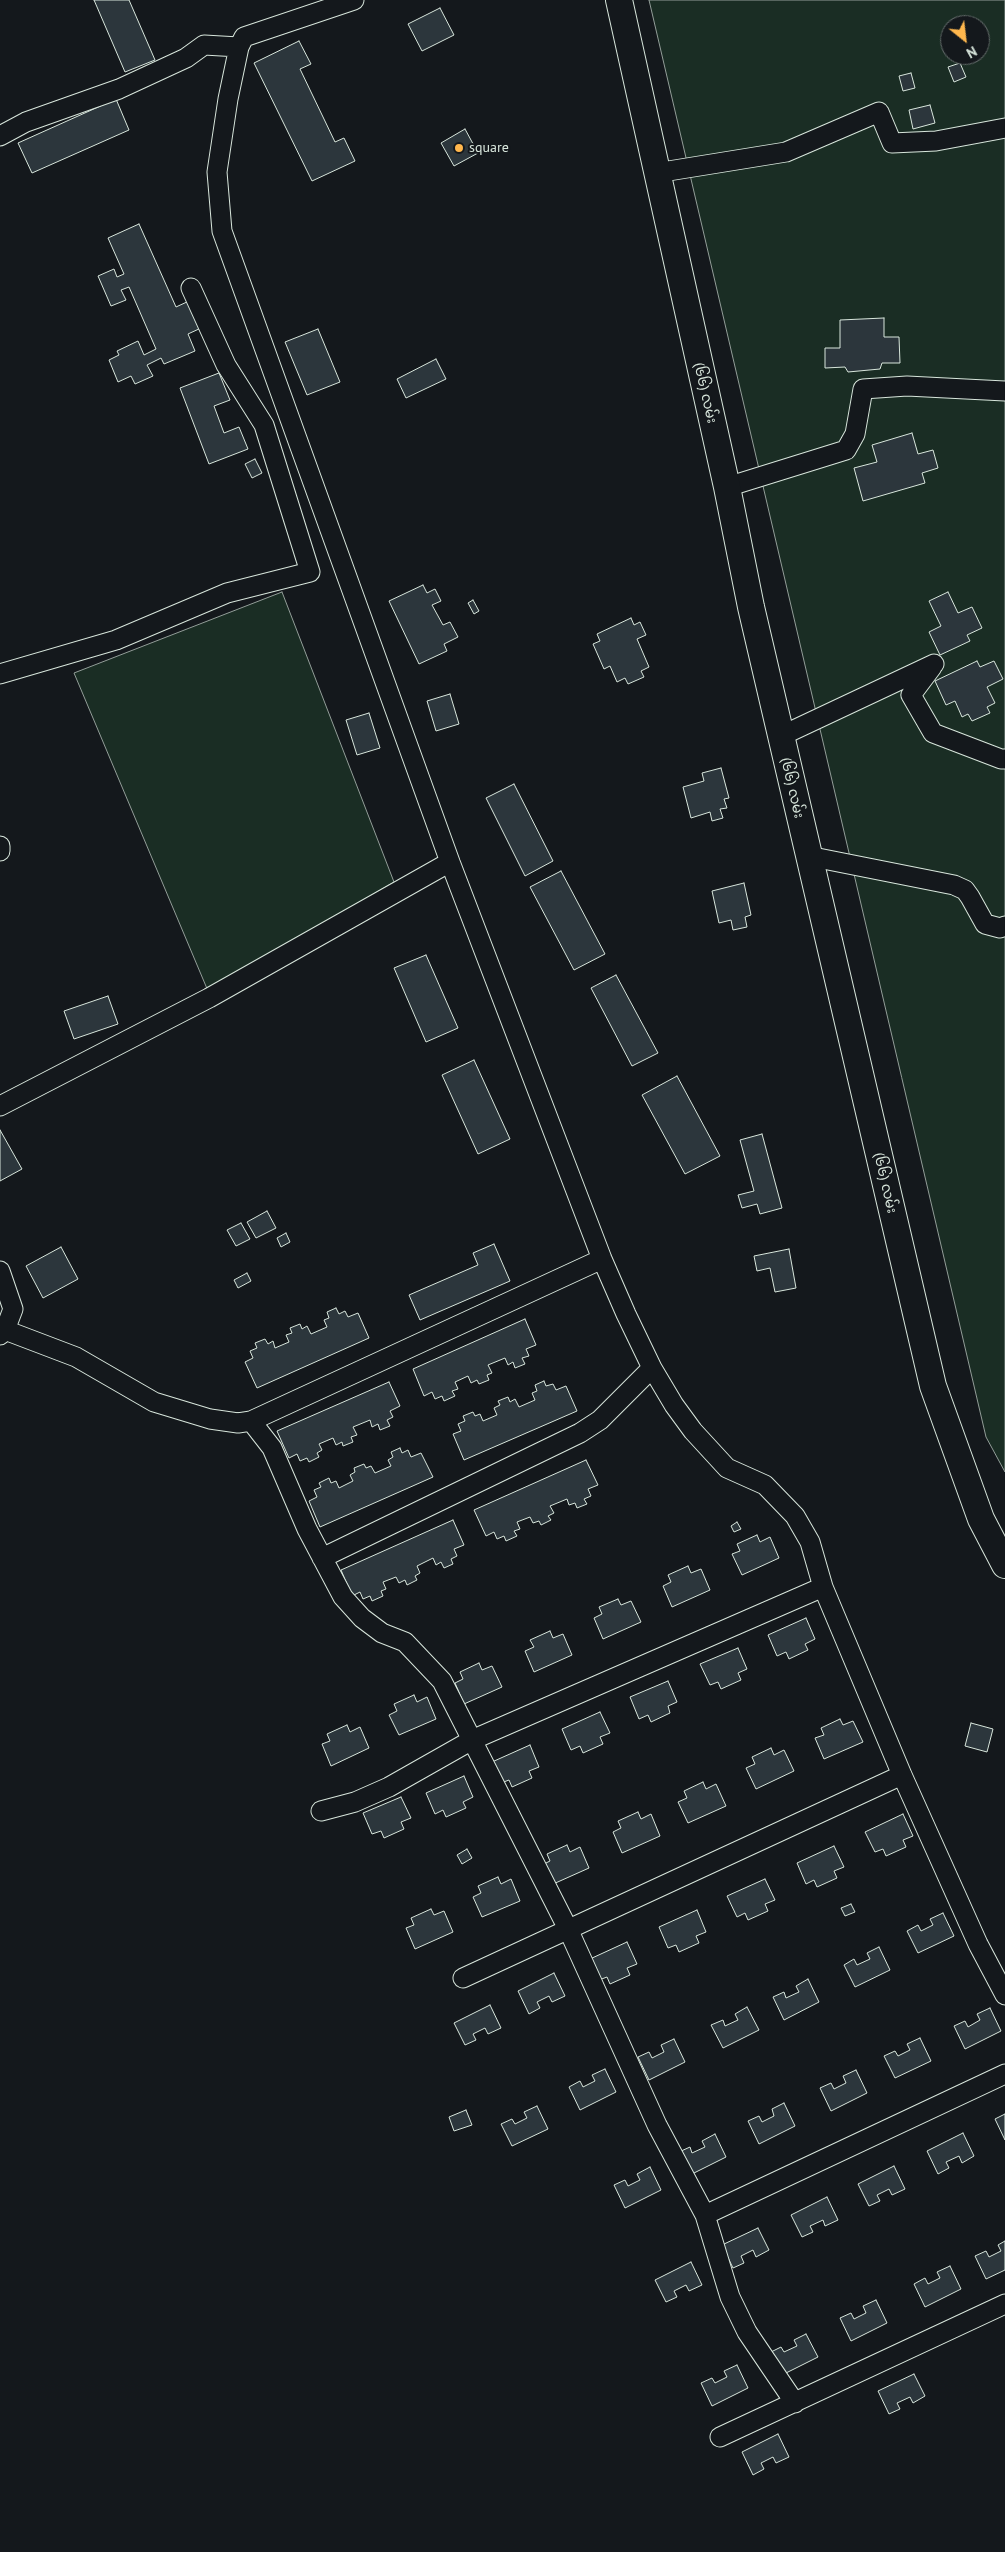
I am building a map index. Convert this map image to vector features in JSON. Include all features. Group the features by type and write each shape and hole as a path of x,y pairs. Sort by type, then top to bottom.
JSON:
{"street":[{"path":"354,0 244,37 239,47 228,99 217,172 222,231 450,862 602,1259 652,1368 693,1432 727,1468 765,1485 795,1516 810,1542 823,1587 902,1775 978,1944 1005,1995"},
{"name":"(၆၆) လမ်း","path":"619,0 727,487 750,607 934,1386 981,1519 1005,1565"},
{"path":"0,136 26,122 119,89 186,58 204,45 239,47"},
{"path":"656,173 786,152 879,112 892,143 936,141 1005,128"},
{"path":"0,674 116,640 227,593 310,572 264,426 226,365 191,288"},
{"path":"727,487 846,450 855,434 863,389 908,386 1005,391"},
{"path":"781,736 934,664 911,695 933,733 1005,759"},
{"path":"0,846 0,852"},
{"path":"808,856 954,886 965,890 985,924 1000,928 1005,926"},
{"path":"0,1106 209,998 450,862"},
{"path":"0,1271 13,1309 2,1333 76,1357 154,1402 210,1419 238,1423 251,1422 602,1259"},
{"path":"322,1558 580,1433 600,1420 652,1368"},
{"path":"251,1422 272,1448 307,1529 344,1597 362,1618 382,1633 405,1642 442,1682 568,1929 657,2124 705,2214 730,2297 747,2332 795,2403"},
{"path":"321,1811 355,1802 388,1787 472,1740 823,1587"},
{"path":"463,1978 902,1775"},
{"path":"705,2214 1005,2074"},
{"path":"720,2438 1005,2304"}],"green space":[{"path":"649,0 1005,0 1005,1472 986,1437"},
{"path":"282,592 394,882 208,991 74,673"}],"building":[{"path":"94,0 129,0 155,60 125,72"},
{"path":"440,8 454,35 422,51 408,24"},
{"path":"299,41 311,64 300,69 335,142 344,138 355,161 312,181 254,63"},
{"path":"961,65 966,77 954,82 948,67"},
{"path":"911,73 915,88 903,91 899,76"},
{"path":"116,99 129,130 32,173 18,143"},
{"path":"930,105 935,123 913,129 909,110"},
{"name":"square","path":"465,129 478,153 454,166 441,143"},
{"path":"139,224 176,307 189,301 201,328 188,334 195,351 164,364 161,358 147,365 153,376 135,384 131,376 118,382 109,360 119,355 117,351 138,341 144,355 156,349 129,287 121,290 126,300 111,306 98,276 114,269 117,277 124,274 108,238"},
{"path":"884,318 884,337 899,337 900,363 882,363 880,369 848,372 845,367 825,368 825,348 840,348 840,320"},
{"path":"318,329 340,382 307,395 285,342"},
{"path":"436,359 446,379 406,398 397,379"},
{"path":"219,373 230,400 214,406 224,433 239,427 248,449 209,464 180,388"},
{"path":"912,433 918,454 933,450 938,468 922,473 925,483 863,501 854,468 877,462 872,445"},
{"path":"255,459 262,473 252,478 245,464"},
{"path":"423,585 427,593 435,589 441,601 432,605 443,625 450,622 458,637 444,644 447,651 419,664 389,601"},
{"path":"948,592 958,613 972,607 982,628 967,635 970,641 940,655 929,632 941,626 929,601"},
{"path":"473,600 479,611 474,614 468,603"},
{"path":"631,618 634,625 640,622 646,635 637,639 649,667 641,671 644,677 628,684 625,678 617,682 610,666 604,669 593,644 600,641 597,634"},
{"path":"977,661 980,667 994,661 1003,679 987,687 995,703 987,707 990,713 972,721 968,714 962,717 955,701 946,705 935,681"},
{"path":"450,694 459,724 436,731 427,701"},
{"path":"369,713 380,748 357,755 346,720"},
{"path":"721,768 729,798 724,799 727,808 720,809 723,818 712,821 710,812 691,818 683,787 704,781 702,773"},
{"path":"514,784 553,861 525,876 486,798"},
{"path":"561,871 605,954 574,970 530,887"},
{"path":"744,883 751,915 745,917 747,927 733,930 731,920 719,923 712,891"},
{"path":"426,955 458,1028 426,1042 394,968"},
{"path":"616,975 658,1053 632,1066 591,988"},
{"path":"108,996 118,1024 74,1039 64,1011"},
{"path":"474,1060 510,1139 478,1154 442,1075"},
{"path":"677,1076 720,1156 685,1174 642,1095"},
{"path":"0,1130 22,1169 0,1181"},
{"path":"762,1134 782,1208 760,1214 757,1204 742,1208 738,1195 754,1191 740,1140"},
{"path":"267,1211 276,1228 256,1238 247,1222"},
{"path":"241,1223 250,1239 236,1246 227,1230"},
{"path":"286,1233 290,1242 281,1247 277,1238"},
{"path":"494,1244 510,1281 420,1320 409,1295 478,1265 473,1253"},
{"path":"61,1247 78,1279 43,1298 26,1266"},
{"path":"789,1249 796,1288 775,1292 770,1268 757,1271 754,1256"},
{"path":"247,1273 251,1281 238,1288 234,1280"},
{"path":"336,1308 339,1314 345,1311 348,1317 358,1313 369,1338 257,1388 245,1362 253,1358 250,1351 257,1348 255,1343 265,1339 268,1344 273,1341 275,1348 289,1342 286,1335 292,1333 290,1328 300,1324 302,1329 307,1326 311,1334 327,1327 324,1320 329,1318 327,1312"},
{"path":"525,1319 536,1345 526,1349 529,1356 522,1358 525,1364 515,1368 513,1362 508,1365 505,1358 488,1365 492,1373 487,1375 489,1380 479,1384 477,1380 471,1383 468,1376 455,1382 458,1389 452,1391 455,1396 444,1401 442,1396 435,1399 432,1392 424,1396 413,1369"},
{"path":"544,1381 546,1386 553,1384 556,1390 566,1386 577,1411 464,1460 453,1434 461,1431 458,1424 465,1421 463,1416 473,1412 475,1416 480,1414 483,1421 497,1415 494,1408 500,1405 498,1401 508,1397 510,1402 515,1399 519,1407 535,1400 532,1393 537,1391 535,1385"},
{"path":"389,1382 400,1406 390,1411 393,1417 387,1420 390,1426 380,1430 378,1424 372,1427 370,1420 353,1427 357,1435 351,1437 353,1442 343,1446 342,1442 336,1445 333,1438 319,1444 322,1450 317,1453 319,1457 309,1462 307,1458 300,1461 297,1454 289,1458 277,1431"},
{"path":"400,1448 402,1453 408,1450 411,1457 421,1453 433,1477 320,1527 309,1501 317,1497 314,1490 321,1487 319,1483 329,1478 331,1483 336,1481 339,1488 353,1481 350,1475 355,1472 354,1468 364,1464 366,1468 371,1466 375,1473 391,1466 388,1460 393,1457 391,1452"},
{"path":"586,1460 598,1485 588,1489 591,1496 584,1499 587,1504 577,1508 575,1503 569,1505 567,1499 550,1506 554,1513 548,1516 551,1520 541,1525 539,1521 533,1523 530,1517 517,1522 520,1529 514,1531 517,1536 506,1541 504,1536 497,1539 494,1532 486,1536 474,1510"},
{"path":"453,1520 464,1545 454,1549 457,1556 451,1559 453,1564 444,1568 441,1562 436,1565 433,1558 417,1566 420,1573 415,1576 417,1580 407,1585 405,1580 399,1583 396,1577 383,1582 386,1589 381,1591 383,1596 372,1601 370,1596 363,1599 360,1592 352,1596 341,1570"},
{"path":"737,1522 741,1529 734,1532 731,1526"},
{"path":"757,1535 760,1542 770,1537 779,1558 742,1575 732,1554 740,1551 737,1544"},
{"path":"688,1566 691,1573 701,1569 710,1590 672,1607 663,1586 671,1582 668,1575"},
{"path":"618,1599 621,1605 631,1601 641,1622 603,1639 594,1618 602,1614 599,1607"},
{"path":"806,1618 815,1639 805,1644 808,1650 789,1659 786,1652 777,1656 768,1635"},
{"path":"550,1631 553,1638 563,1634 572,1655 534,1672 525,1651 534,1647 530,1640"},
{"path":"738,1648 747,1669 738,1673 741,1680 721,1689 718,1682 710,1685 700,1664"},
{"path":"479,1663 482,1670 492,1666 502,1687 464,1704 455,1683 463,1679 460,1672"},
{"path":"668,1681 677,1702 668,1706 670,1713 651,1722 648,1715 639,1719 630,1697"},
{"path":"414,1695 417,1702 427,1697 436,1719 399,1735 389,1715 397,1711 394,1704"},
{"path":"600,1712 610,1733 600,1737 603,1744 583,1753 580,1746 571,1750 562,1729"},
{"path":"840,1719 843,1725 853,1721 863,1742 824,1759 815,1738 824,1735 821,1728"},
{"path":"971,1723 993,1729 987,1752 965,1746"},
{"path":"347,1725 350,1732 360,1727 369,1748 331,1766 322,1744 330,1741 327,1734"},
{"path":"530,1745 539,1767 529,1771 532,1778 512,1787 509,1780 501,1783 492,1762"},
{"path":"771,1748 774,1755 784,1750 794,1771 756,1789 746,1768 755,1764 752,1757"},
{"path":"464,1776 473,1797 463,1802 466,1808 446,1817 443,1810 435,1814 426,1793"},
{"path":"703,1782 706,1789 716,1784 726,1806 688,1823 678,1802 687,1798 684,1791"},
{"path":"401,1797 411,1818 401,1822 404,1829 384,1838 381,1831 372,1834 363,1813"},
{"path":"638,1812 641,1819 651,1814 660,1836 622,1853 613,1832 621,1828 618,1821"},
{"path":"903,1814 913,1836 903,1840 906,1847 886,1856 883,1849 875,1852 865,1832"},
{"path":"567,1845 570,1852 580,1847 589,1868 551,1885 542,1865 550,1861 547,1854"},
{"path":"834,1846 844,1867 834,1871 837,1878 817,1887 814,1880 806,1884 797,1863"},
{"path":"467,1849 472,1858 462,1864 457,1855"},
{"path":"498,1877 501,1884 511,1879 520,1901 482,1917 473,1897 481,1893 478,1886"},
{"path":"765,1879 775,1900 765,1904 768,1911 748,1920 745,1913 737,1917 727,1896"},
{"path":"851,1904 855,1912 845,1916 841,1908"},
{"path":"431,1909 434,1915 444,1911 453,1932 415,1949 406,1928 414,1925 411,1918"},
{"path":"697,1910 706,1932 696,1936 699,1943 679,1952 676,1945 668,1948 659,1927"},
{"path":"943,1913 954,1936 918,1953 907,1931 918,1925 921,1931 933,1925 930,1919"},
{"path":"627,1942 637,1964 627,1968 630,1975 610,1984 607,1977 599,1980 590,1959"},
{"path":"879,1947 890,1970 855,1987 844,1965 854,1959 857,1965 870,1959 867,1953"},
{"path":"554,1973 565,1996 552,2002 549,1996 537,2002 540,2008 529,2014 518,1991"},
{"path":"808,1979 819,2002 784,2020 773,1997 784,1992 786,1998 799,1992 796,1986"},
{"path":"490,2005 501,2028 488,2034 485,2028 473,2034 476,2040 465,2045 454,2023"},
{"path":"747,2007 759,2030 723,2048 711,2025 723,2020 725,2026 738,2020 735,2014"},
{"path":"990,2008 1001,2031 965,2049 954,2026 965,2021 968,2027 980,2020 977,2014"},
{"path":"920,2038 931,2061 895,2078 884,2056 895,2051 898,2056 910,2050 907,2044"},
{"path":"674,2039 685,2062 649,2080 638,2057 649,2052 652,2058 664,2052 661,2045"},
{"path":"605,2069 616,2092 580,2110 569,2087 580,2081 583,2087 595,2081 592,2075"},
{"path":"856,2070 867,2093 831,2111 820,2088 831,2083 834,2089 846,2083 843,2076"},
{"path":"784,2103 795,2126 759,2144 748,2121 759,2116 762,2122 774,2116 772,2109"},
{"path":"537,2106 548,2129 512,2146 501,2124 512,2119 515,2124 527,2118 524,2112"},
{"path":"466,2110 472,2125 454,2131 449,2117"},
{"path":"1005,2114 1005,2140 995,2119"},
{"path":"963,2133 974,2156 962,2163 959,2156 946,2162 949,2168 938,2174 927,2151"},
{"path":"715,2134 726,2157 690,2175 679,2152 690,2147 692,2153 705,2147 702,2141"},
{"path":"894,2166 905,2189 892,2195 889,2189 877,2195 880,2201 869,2206 858,2184"},
{"path":"650,2167 661,2190 625,2208 614,2185 625,2180 628,2186 640,2180 637,2174"},
{"path":"827,2197 838,2220 825,2226 823,2220 810,2226 813,2232 802,2237 791,2215"},
{"path":"758,2228 769,2250 756,2257 753,2250 741,2256 744,2263 733,2268 722,2245"},
{"path":"1005,2241 1005,2270 986,2279 975,2256 986,2251 989,2257 1001,2251 998,2245"},
{"path":"691,2262 702,2285 689,2291 686,2285 674,2291 677,2297 666,2302 655,2280"},
{"path":"950,2266 961,2289 925,2307 914,2284 925,2278 928,2284 940,2278 937,2272"},
{"path":"876,2300 887,2323 851,2341 840,2318 851,2313 854,2319 866,2313 863,2306"},
{"path":"806,2334 818,2357 782,2375 771,2352 781,2347 784,2352 797,2346 794,2340"},
{"path":"737,2365 748,2388 712,2406 701,2383 712,2378 715,2383 727,2377 724,2371"},
{"path":"914,2374 925,2396 913,2403 910,2397 897,2403 900,2409 889,2414 878,2391"},
{"path":"778,2434 789,2457 776,2463 773,2457 761,2463 764,2469 753,2475 742,2452"}],"place":[{"name":"square","path":"459,148"}]}
